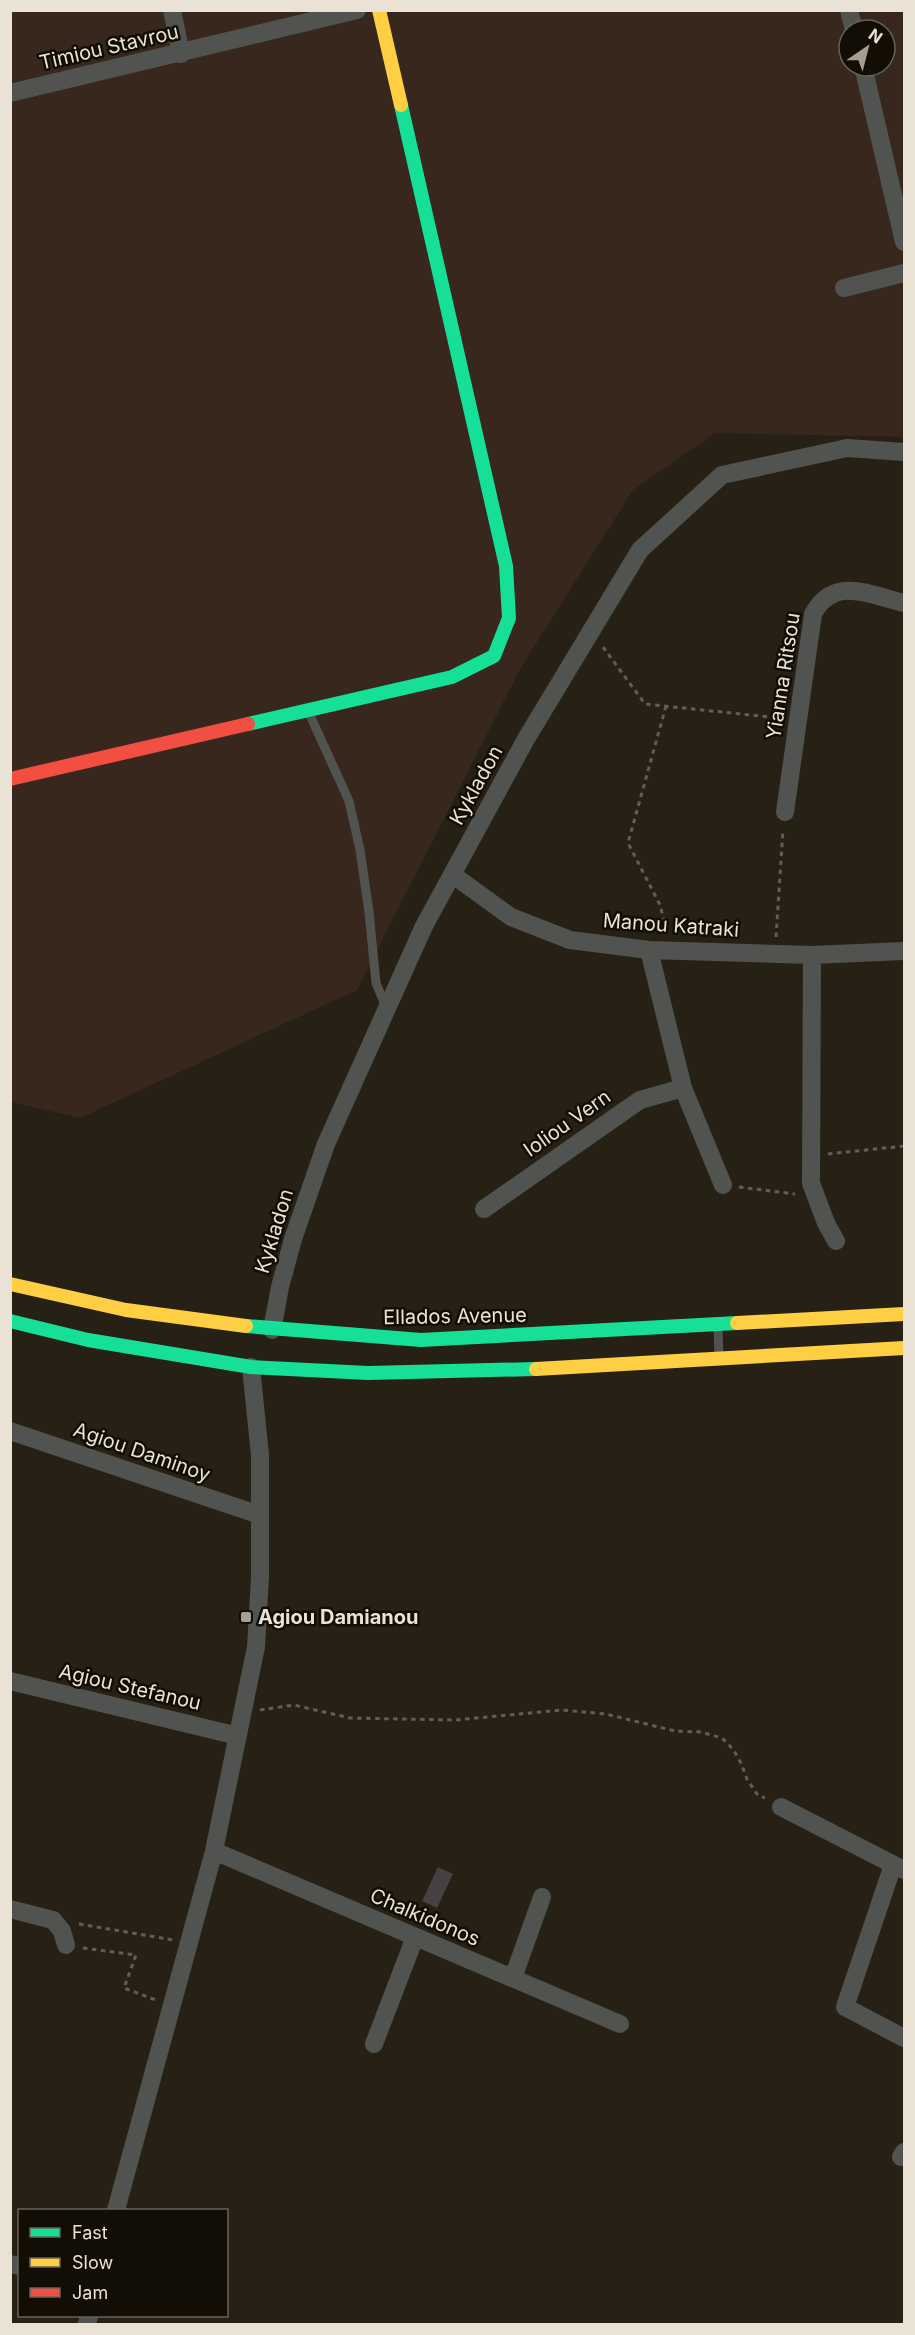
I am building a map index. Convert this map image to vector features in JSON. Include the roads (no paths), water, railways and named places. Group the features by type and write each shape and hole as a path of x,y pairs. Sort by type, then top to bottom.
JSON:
{"main road":[{"path":"10,779 452,677 494,656 509,618 506,566 379,10"},
{"name":"Ellados Avenue","path":"10,1284 126,1310 272,1330 421,1340 904,1314"},
{"path":"10,1321 88,1340 251,1367 368,1373 533,1369 904,1348"}],"street":[{"path":"172,10 181,54"},
{"name":"Timiou Stavrou","path":"10,93 181,54 357,10"},
{"path":"866,78 904,242"},
{"path":"844,288 904,273"},
{"name":"Kykladon","path":"272,1330 280,1287 293,1239 326,1144 424,926 526,739 640,550 722,475 847,448 904,452"},
{"name":"Yianna Ritsou","path":"784,812 813,614 819,603 826,596 837,591 851,590 904,603"},
{"name":"Manou Katraki","path":"453,874 511,917 570,940 673,951 812,955 904,951"},
{"path":"649,950 683,1088 723,1185"},
{"path":"812,955 811,1183 826,1223 836,1241"},
{"name":"Ioliou Vern","path":"484,1209 640,1100 683,1088"},
{"path":"117,2209 213,1851 256,1647 260,1577 260,1455 251,1367"},
{"name":"Agiou Daminoy","path":"10,1431 260,1515"},
{"name":"Agiou Stefanou","path":"10,1681 238,1736"},
{"path":"781,1807 899,1868 845,2007 904,2038"},
{"name":"Chalkidonos","path":"213,1851 620,2024"},
{"path":"513,1978 542,1897"},
{"path":"10,1909 54,1920 62,1931 66,1945"},
{"path":"374,2044 415,1937"}],"lane":[{"path":"308,710 349,801 368,902 376,983 387,1010"},
{"path":"717,1324 719,1359"}],"place":[{"name":"Agiou Damianou","path":"246,1617"}]}
